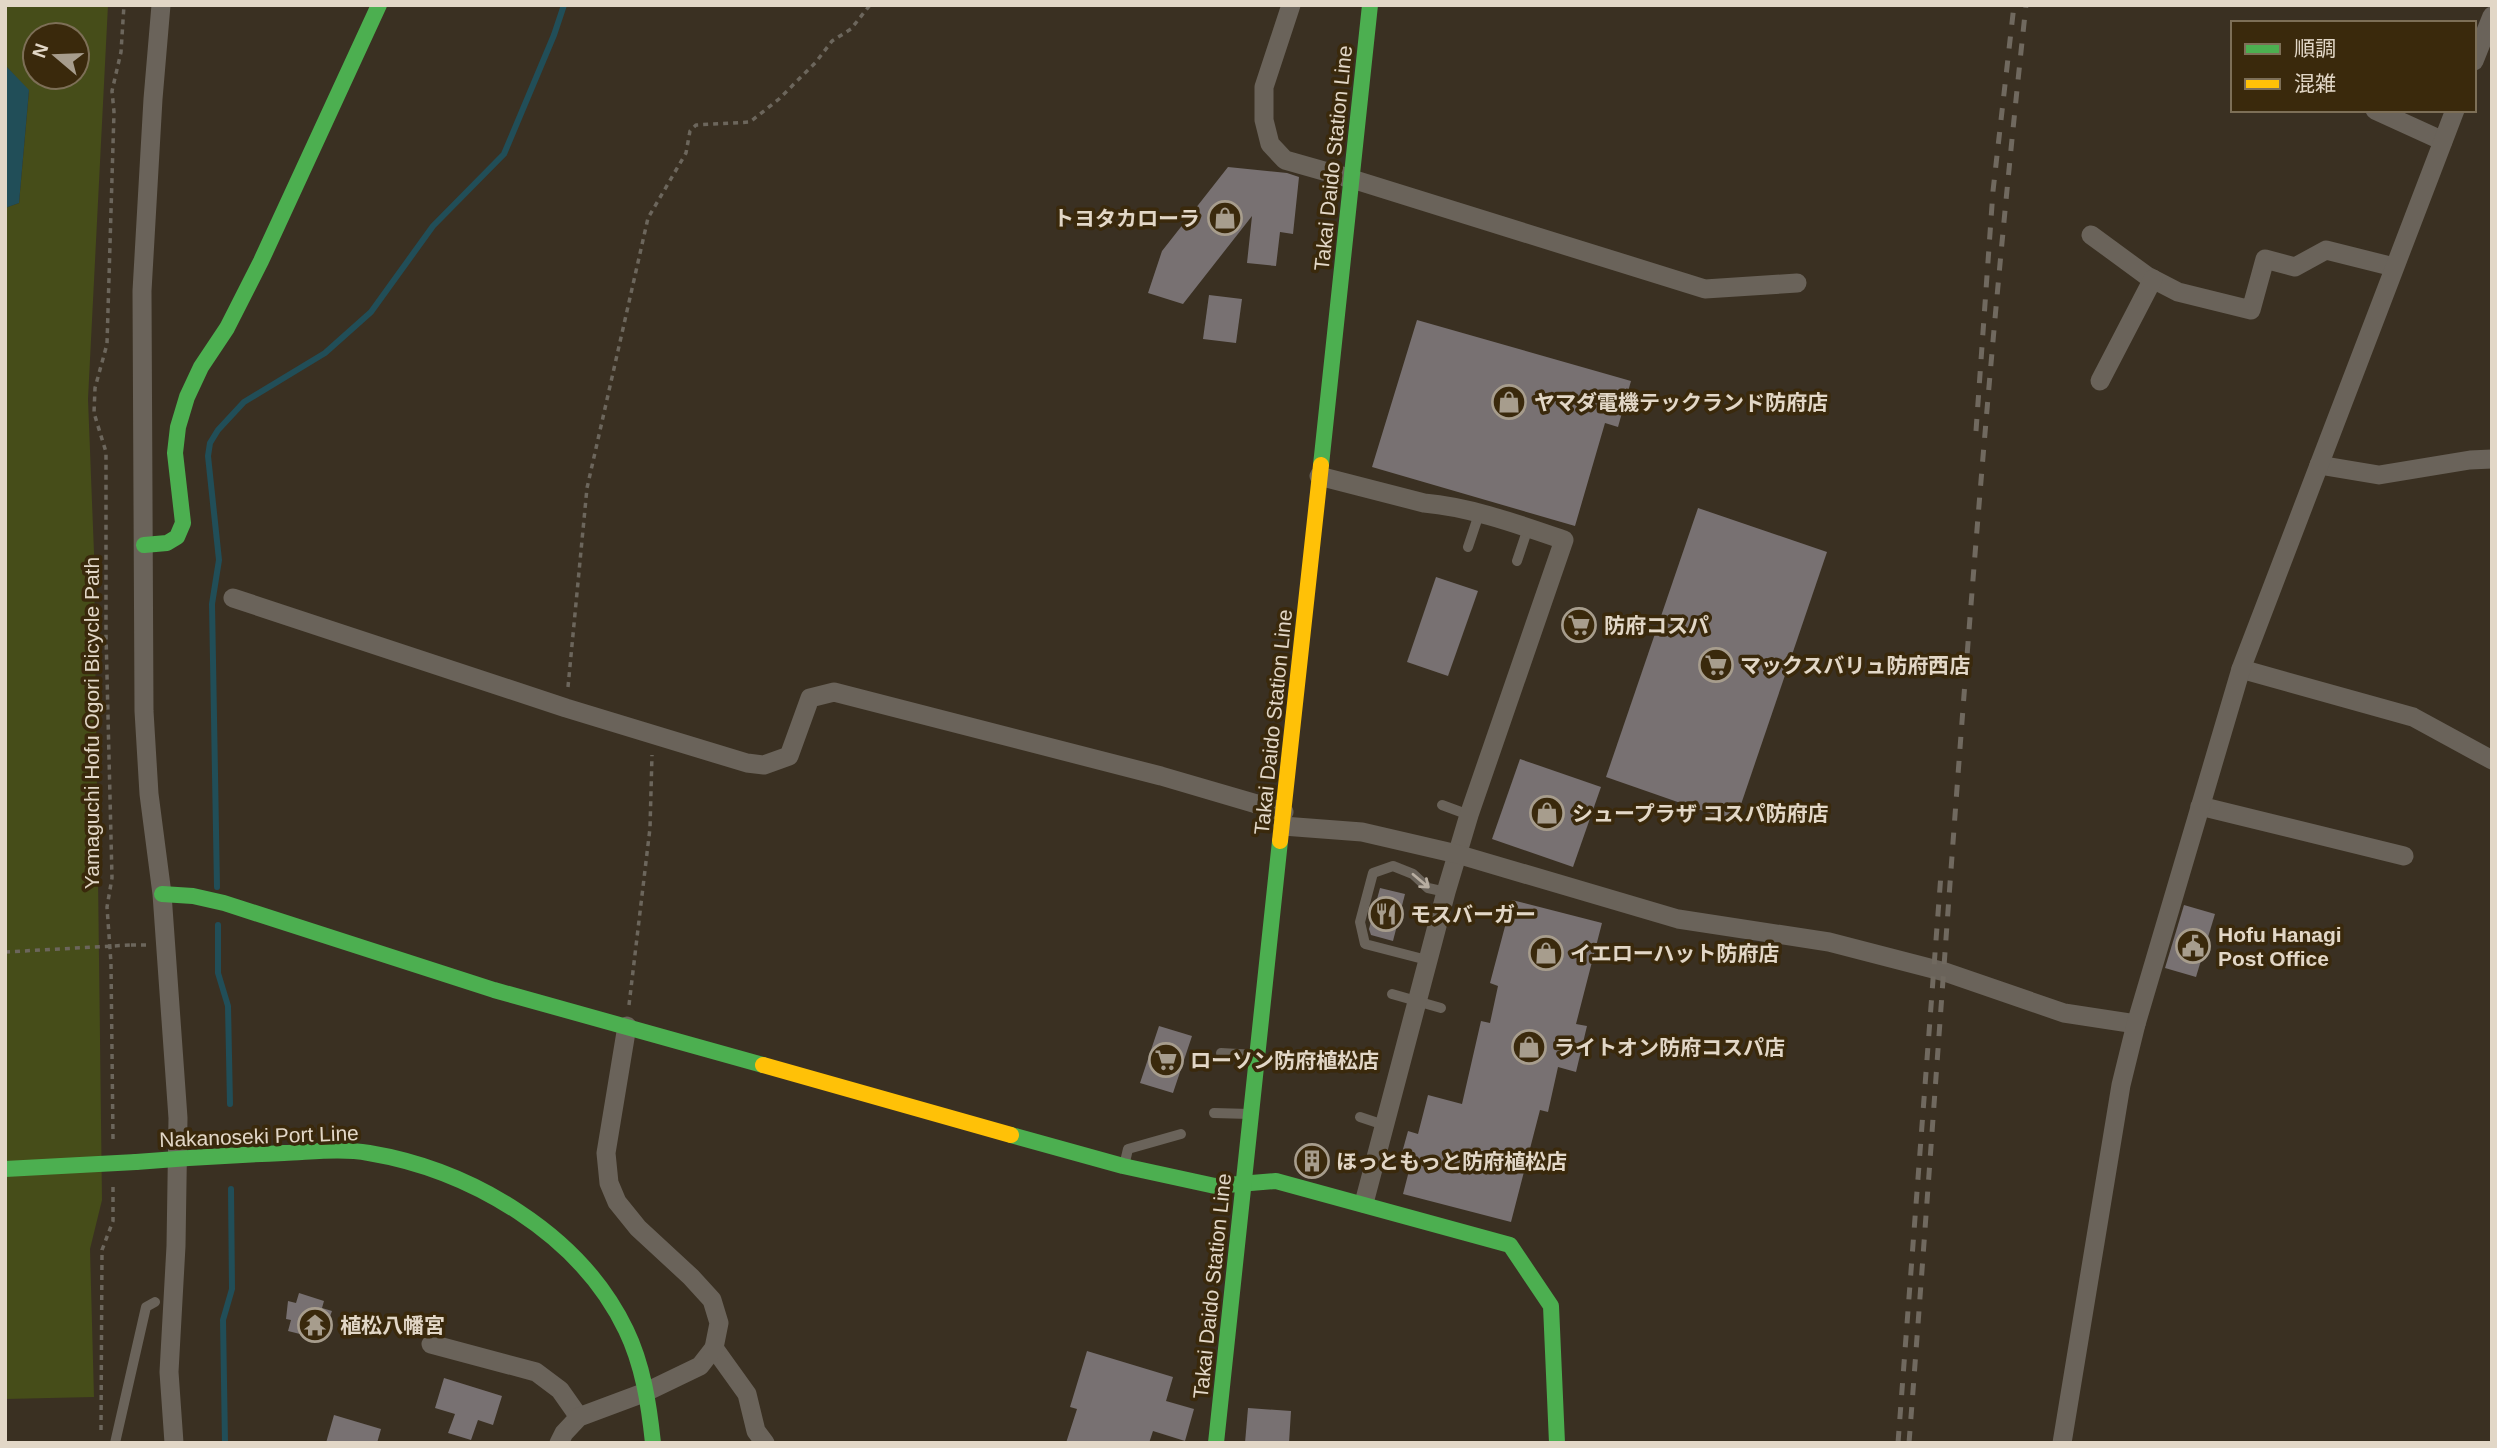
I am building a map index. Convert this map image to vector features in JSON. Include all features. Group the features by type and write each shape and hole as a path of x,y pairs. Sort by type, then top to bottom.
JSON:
{"main road":[{"path":"144,545 167,543 177,537 183,523 175,453 178,427 187,397 201,367 227,328 261,261 379,5"},
{"name":"Takai Daido Station Line","path":"1216,1443 1370,5"},
{"path":"162,894 193,896 224,903 494,990 1124,1166 1215,1186 1276,1181 1510,1245 1551,1306 1557,1443"},
{"name":"Nakanoseki Port Line","path":"5,1169 305,1152 367,1153 418,1166 484,1191 560,1243 589,1273 619,1317 636,1353 646,1392 653,1443"}],"street":[{"path":"161,5 142,291 144,711 149,794 162,894 178,1118 176,1246 163,1297 174,1443"},
{"path":"1291,5 1264,87 1264,120 1270,144 1285,160 1352,178 1705,289 1797,283"},
{"path":"2476,56 2491,20"},
{"path":"2379,112 2443,141"},
{"path":"2062,1443 2119,1098 2136,1024 2200,806 2241,668 2454,112"},
{"path":"2091,236 2153,279 2178,292 2251,310 2265,259 2295,267 2326,250 2394,267"},
{"path":"2100,381 2153,279"},
{"path":"2319,465 2379,475 2492,459"},
{"path":"1320,476 1424,503 1441,504 1564,540 1457,854 1364,1203"},
{"path":"233,598 653,736 747,763 764,765 789,756 810,698 834,692 1161,776 1284,819 1362,832 1457,854 1678,919 1829,942 1945,972 2064,1013 2136,1024"},
{"path":"2241,668 2413,716 2492,760"},
{"path":"2200,806 2404,856"},
{"path":"559,1443 564,1433 579,1417 646,1392 700,1366 715,1348 719,1323 712,1300 638,1228 617,1202 609,1183 606,1153 627,1026"},
{"path":"431,1344 536,1372 560,1390 579,1417"},
{"path":"715,1348 747,1394 756,1431 765,1443"}],"lane":[{"path":"1468,547 1479,514"},
{"path":"1517,561 1528,528"},
{"path":"1442,805 1469,815"},
{"path":"1427,960 1365,944 1360,922 1373,873 1393,866 1413,874 1428,888 1446,892"},
{"path":"1392,994 1441,1008"},
{"path":"1221,1053 1257,1055"},
{"path":"1214,1113 1250,1114"},
{"path":"1360,1117 1384,1125"},
{"path":"1124,1166 1128,1149 1181,1134"},
{"path":"115,1443 146,1307 163,1297"}],"path":[{"name":"Yamaguchi Hofu Ogori Bicycle Path","path":"113,1140 111,963 107,907 112,878 106,635 106,452 94,412 95,388 107,344 114,112 112,91 121,52 124,5"},
{"path":"566,708 587,488 648,218 686,153 690,131 695,125 750,122 788,90 816,62 832,41 851,29 870,5"},
{"path":"627,1026 650,828 653,736"},
{"path":"5,953 148,945"},
{"path":"100,1433 102,1250 113,1221 113,1180"}],"green space":[{"path":"5,5 108,5 88,399 94,553 102,1200 90,1249 94,1397 5,1399 5,208 19,203 29,91 91,91 91,21 21,21 21,82 5,65"}],"water":[{"path":"5,65 21,82 21,91 29,91 19,203 5,208"}],"building":[{"path":"1228,167 1287,173 1299,177 1293,234 1280,232 1276,266 1247,263 1252,216 1183,304 1148,293 1162,251"},
{"path":"1209,295 1242,299 1236,343 1203,339"},
{"name":"ヤマダ電機テックランド防府店","path":"1417,320 1631,381 1618,427 1605,423 1575,526 1372,467"},
{"name":"マックスバリュ防府西店","path":"1698,508 1827,552 1735,822 1606,777"},
{"path":"1436,577 1478,591 1448,676 1407,662"},
{"name":"シュープラザ コスパ防府店","path":"1520,759 1601,787 1573,867 1492,839"},
{"name":"モスバーガー","path":"1380,888 1405,894 1393,941 1371,935 1369,929"},
{"path":"1512,900 1602,923 1576,1024 1587,1026 1576,1072 1558,1067 1548,1112 1540,1110 1511,1222 1403,1194 1411,1163 1400,1160 1408,1131 1418,1134 1428,1095 1462,1104 1481,1021 1490,1023 1498,986 1490,983"},
{"path":"2184,905 2215,914 2196,977 2165,968"},
{"name":"ローソン防府植松店","path":"1159,1026 1192,1036 1173,1093 1140,1083"},
{"name":"ほっともっと防府植松店","path":"1303,1148 1326,1154 1321,1173 1298,1167"},
{"path":"299,1293 324,1301 322,1308 332,1311 325,1330 316,1327 312,1337 288,1331 291,1320 286,1319 288,1301 296,1303"},
{"path":"1087,1351 1173,1377 1166,1401 1194,1409 1185,1441 1153,1431 1149,1443 1066,1443 1077,1409 1070,1407"},
{"path":"444,1378 502,1396 493,1425 478,1420 471,1440 448,1433 455,1414 435,1408"},
{"path":"1248,1408 1291,1411 1289,1443 1245,1443"},
{"path":"334,1415 381,1429 377,1443 326,1443"}],"waterway":[{"path":"217,887 212,604 219,560 208,456 210,443 218,430 244,402 325,353 371,312 433,226 504,154 564,5"},
{"path":"218,925 218,973 228,1006 230,1104"},
{"path":"225,1443 223,1320 232,1289 231,1189"}],"railway":[{"path":"1976,431 1993,191 2014,5"},
{"path":"1909,1443 1976,543 2026,5"},
{"path":"1898,1443 1941,874"}],"traffic: fast":[{"path":"144,545 167,543 177,537 183,523 175,453 178,427 187,397 201,367 227,328 261,261 379,5"},
{"path":"1321,465 1370,5"},
{"path":"1216,1443 1280,841"},
{"path":"162,894 193,896 224,903 494,990 763,1065"},
{"path":"1011,1135 1123,1166 1215,1186 1276,1181 1510,1245 1551,1306 1557,1443"},
{"path":"136,1162 316,1151 358,1152 407,1162 446,1174 483,1191 519,1212 551,1236 581,1264 606,1296 626,1330 637,1357 653,1443"},
{"path":"5,1169 136,1162"}],"traffic: slow":[{"path":"1280,841 1321,465"},
{"path":"763,1065 1011,1135"}],"place":[{"name":"トヨタカローラ","path":"1225,218"},
{"name":"ヤマダ電機テックランド防府店","path":"1509,402"},
{"name":"防府コスパ","path":"1579,625"},
{"name":"マックスバリュ防府西店","path":"1716,665"},
{"name":"シュープラザ コスパ防府店","path":"1547,813"},
{"name":"モスバーガー","path":"1386,914"},
{"name":"Hofu Hanagi Post Office","path":"2193,946"},
{"name":"イエローハット防府店","path":"1546,953"},
{"name":"ライトオン防府コスパ店","path":"1529,1047"},
{"name":"ローソン防府植松店","path":"1166,1060"},
{"name":"ほっともっと防府植松店","path":"1312,1161"},
{"name":"植松八幡宮","path":"315,1325"}]}
